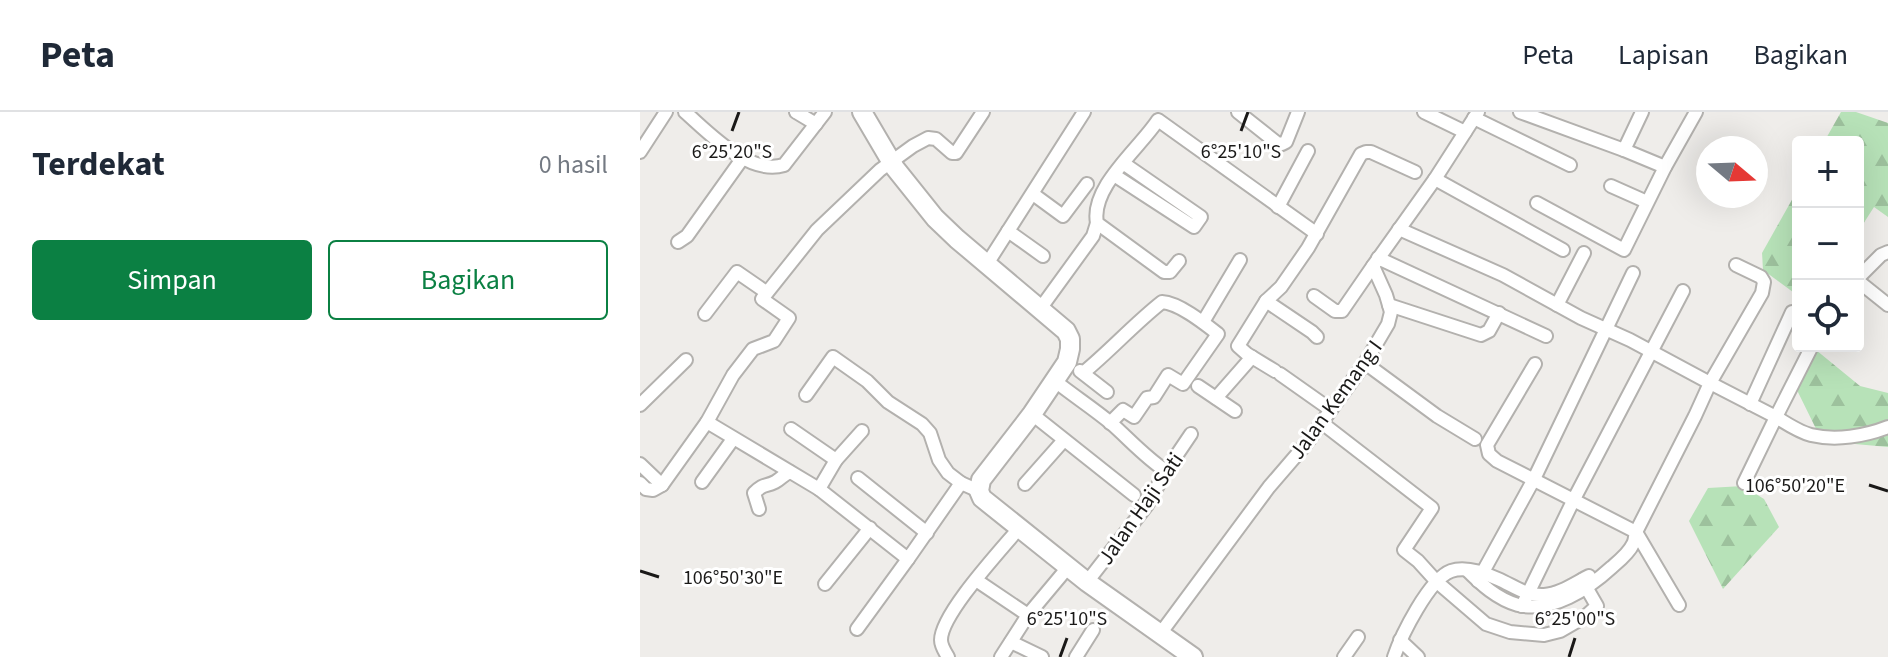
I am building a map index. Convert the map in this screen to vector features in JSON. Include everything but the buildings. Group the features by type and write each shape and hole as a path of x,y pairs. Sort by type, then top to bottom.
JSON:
{"street":[{"path":"640,152 666,112"},
{"path":"685,112 742,159 770,167 784,165 825,112"},
{"path":"796,112 816,124"},
{"path":"862,112 891,162 935,218 1066,331 1070,339 1067,362 981,480 979,491 982,498 1087,582 1193,657"},
{"path":"640,483 646,489 653,490 662,485 753,349 774,341 789,318 762,299 817,230 865,183 913,146 931,137 956,153 983,112"},
{"path":"987,264 1084,112"},
{"path":"1238,112 1280,144 1286,142 1298,112"},
{"path":"1424,112 1465,132"},
{"path":"1520,112 1665,167"},
{"path":"1624,150 1642,112"},
{"path":"1537,203 1624,250 1696,112"},
{"path":"1314,296 1335,311 1342,311 1476,115 1570,165"},
{"path":"1040,309 1093,236 1097,207 1114,175 1150,133 1160,116 1317,234"},
{"path":"1278,207 1308,151"},
{"path":"1331,410 1238,346 1266,301 1288,278 1317,234 1361,154 1371,152 1415,172"},
{"path":"678,242 687,236 742,159"},
{"path":"1114,175 1194,227 1201,217 1123,163"},
{"path":"1435,179 1563,250"},
{"path":"1033,194 1063,216 1087,184"},
{"path":"1611,186 1647,202"},
{"path":"1097,223 1164,272 1170,272 1179,261"},
{"path":"1399,229 1503,275 1809,434 1827,437 1873,433 1888,427"},
{"path":"1008,231 1043,256"},
{"path":"1864,273 1881,255 1888,252"},
{"path":"1557,305 1584,253"},
{"path":"1203,322 1240,260"},
{"path":"1375,262 1389,305 1481,335 1489,331 1499,313"},
{"path":"1375,262 1499,313 1546,336"},
{"path":"1394,657 1421,603 1442,575 1453,570 1467,570 1480,577 1504,600 1546,605 1557,602 1610,569 1633,546 1636,532 1710,383 1762,293 1764,282 1761,277 1736,265"},
{"path":"705,314 737,272 766,292"},
{"path":"1480,577 1534,479 1633,273"},
{"path":"1864,285 1888,305"},
{"path":"1524,600 1683,291"},
{"path":"1266,301 1317,337"},
{"path":"1083,373 1162,302 1170,303 1218,334 1183,384 1168,375 1154,397 1147,398 1134,417 1123,410 1110,423"},
{"name":"Jalan Kemang I","path":"1160,634 1365,363 1388,324 1389,305"},
{"path":"1750,404 1792,312"},
{"path":"1744,483 1809,352"},
{"path":"806,395 833,357 867,381 888,402 922,424 930,433 939,460 948,473 979,491"},
{"path":"1216,398 1252,357"},
{"path":"640,405 686,360"},
{"path":"1067,362 1107,392"},
{"path":"1365,363 1437,416 1475,439"},
{"path":"1535,364 1487,445 1489,454 1497,461 1636,532 1679,605"},
{"path":"1055,381 1110,423 1147,459 1166,471"},
{"path":"1198,386 1235,411"},
{"path":"1032,414 1134,495"},
{"path":"707,422 819,489 908,559"},
{"path":"1322,423 1432,508 1404,550 1486,624 1510,632 1544,635 1560,631 1597,606 1584,584"},
{"path":"791,429 836,460"},
{"path":"819,489 836,460 862,431"},
{"name":"Jalan Haji Sati","path":"1087,582 1147,505 1191,434"},
{"path":"702,482 733,439"},
{"path":"1025,484 1064,440"},
{"path":"640,464 662,485"},
{"path":"759,509 754,493 790,472"},
{"path":"858,478 927,533"},
{"path":"857,629 961,483"},
{"path":"948,657 941,640 946,619 1020,527"},
{"path":"825,584 870,528"},
{"path":"1001,657 1028,615 1069,566"},
{"path":"976,580 1028,615"},
{"path":"1076,657 1093,630"},
{"path":"1344,657 1358,637"},
{"path":"1400,640 1418,657"},
{"path":"1011,642 1042,657"}],"green space":[{"path":"1841,112 1856,112 1888,123 1888,217 1874,207 1864,223 1864,136 1827,136"},
{"path":"1792,200 1792,291 1763,270 1762,253"},
{"path":"1815,352 1818,352 1860,386 1888,393 1888,447 1822,441 1793,382"},
{"path":"1743,486 1764,499 1779,527 1723,589 1689,521 1708,488"}]}
